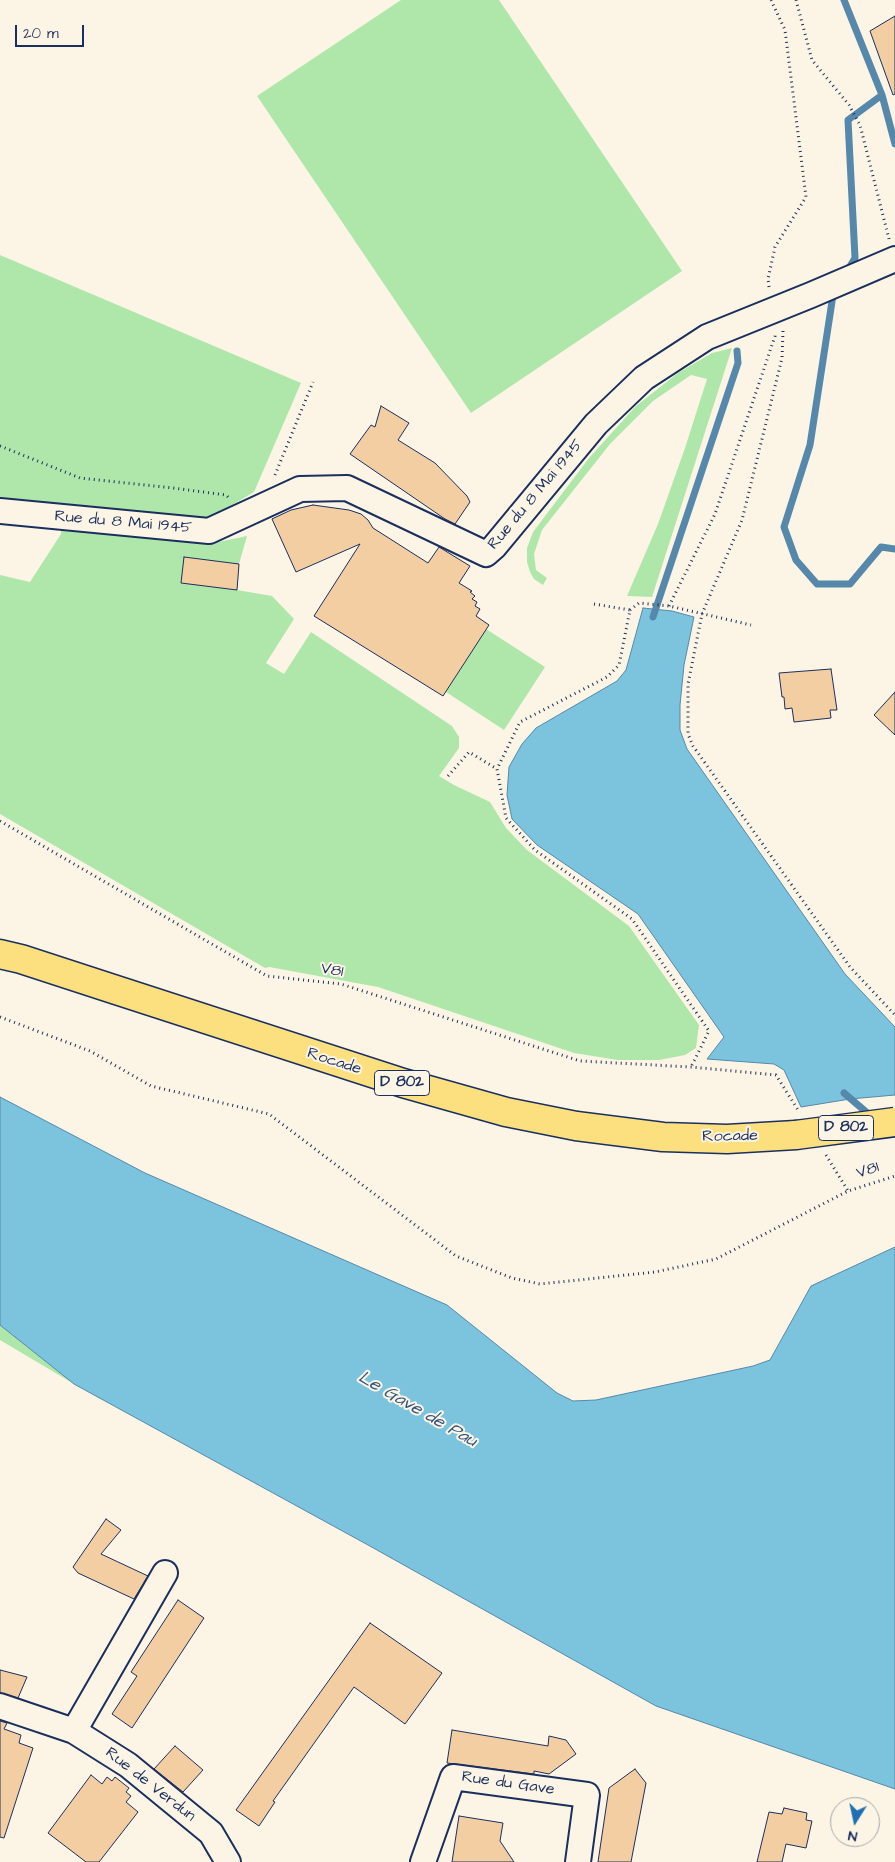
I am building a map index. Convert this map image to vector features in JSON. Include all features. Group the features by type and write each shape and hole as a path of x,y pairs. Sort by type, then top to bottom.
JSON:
{"main road":[{"name":"Rocade","path":"11,957 403,1084 506,1112 576,1126 663,1137 727,1139 796,1135 895,1122"}],"street":[{"name":"Rue du 8 Mai 1945","path":"0,511 210,531 300,488 347,488 486,554 494,547 596,424 644,378 707,337 811,295 890,260"},
{"path":"74,1731 165,1573"},
{"name":"Rue de Verdun","path":"0,1706 74,1731 128,1765 212,1834 228,1862"},
{"name":"Rue du Gave","path":"423,1862 453,1776 587,1795 578,1862"}],"path":[{"path":"796,0 812,60 849,105 860,125 890,260"},
{"path":"772,311 783,326 782,358 742,520 702,614 688,684 688,734 693,746 850,967 895,1015"},
{"path":"282,497 275,474 313,382"},
{"path":"0,446 80,478 226,495 248,513"},
{"path":"448,776 469,752 497,769 520,722 607,677 619,665 630,610 639,603 669,606 751,625"},
{"path":"594,604 630,610"},
{"name":"V81","path":"0,821 266,976 341,984 580,1061 691,1067 708,1031 632,919 534,850 506,818 497,769"},
{"name":"V81","path":"0,1017 90,1051 151,1086 269,1114 456,1256 512,1278 540,1284 655,1272 716,1259 848,1191 895,1176"}],"green space":[{"path":"401,0 499,0 682,271 471,413 257,96"},
{"path":"0,255 301,383 254,492 205,521 0,498"},
{"path":"732,348 652,597 627,596 658,524 707,379 691,375 653,401 610,444 542,530 534,554 536,570 547,578 543,585 534,579 527,562 527,548 533,532 589,458 636,406 678,373 712,353"},
{"path":"61,530 208,544 247,536 239,564 184,557 237,590 272,596 294,619 266,663 284,674 311,632 452,726 459,737 459,748 439,776 490,802 506,828 527,850 629,926 699,1025 696,1048 685,1055 659,1060 618,1060 574,1053 378,987 269,967 265,968 0,814 0,575 30,582 61,534"},
{"path":"486,629 545,667 504,730 446,692"},
{"path":"0,1325 74,1384 0,1340"}],"water":[{"path":"643,608 672,611 694,617 684,665 680,705 680,730 687,749 845,974 895,1027 895,1095 850,1099 801,1107 784,1070 774,1064 707,1059 724,1037 638,914 537,845 512,819 507,795 509,767 522,744 536,728 617,681 626,670"},
{"name":"Le Gave de Pau","path":"0,1097 145,1173 447,1305 557,1393 573,1401 596,1400 753,1366 770,1360 811,1286 895,1247 895,1789 656,1706 74,1384 0,1325"}],"building":[{"path":"895,16 895,94 893,95 870,31"},
{"path":"381,406 409,423 398,440 435,463 467,496 470,502 455,524 350,454 371,425 375,427"},
{"path":"313,505 349,510 361,514 373,528 428,563 439,547 470,566 459,583 472,591 470,592 475,596 472,599 477,602 475,606 480,609 476,616 489,625 443,696 314,616 360,544 296,572 272,519 291,510"},
{"path":"184,557 239,564 237,590 181,583"},
{"path":"831,669 837,710 830,710 831,718 794,722 792,708 785,709 779,673"},
{"path":"895,692 895,735 874,715"},
{"path":"106,1519 121,1530 101,1554 148,1576 134,1599 78,1573 73,1567"},
{"path":"178,1600 204,1618 132,1728 112,1714 137,1676 131,1672"},
{"path":"370,1623 442,1673 405,1724 354,1687 273,1801 275,1802 259,1826 236,1810"},
{"path":"0,1670 27,1677 18,1698 0,1693"},
{"path":"0,1721 7,1723 4,1729 21,1735 19,1743 33,1748 4,1838 0,1837"},
{"path":"452,1730 548,1746 549,1736 566,1740 576,1754 549,1774 534,1771 534,1774 447,1763"},
{"path":"175,1746 203,1770 183,1792 154,1769"},
{"path":"635,1769 646,1783 631,1862 598,1862 609,1788"},
{"path":"91,1775 102,1784 107,1777 112,1781 115,1777 129,1788 126,1792 131,1796 126,1802 138,1812 99,1862 86,1862 48,1833"},
{"path":"784,1808 807,1813 806,1820 812,1821 806,1848 786,1844 782,1862 757,1862 769,1812 782,1814"},
{"path":"459,1816 503,1823 500,1841 514,1862 452,1862"}],"waterway":[{"path":"844,0 882,95 895,144"},
{"path":"846,273 855,258 848,120 882,95"},
{"path":"836,291 833,295 810,445 784,527 796,560 817,584 850,584 881,547 895,549"},
{"path":"653,617 738,363 737,351"},
{"path":"844,1093 872,1117"}]}
